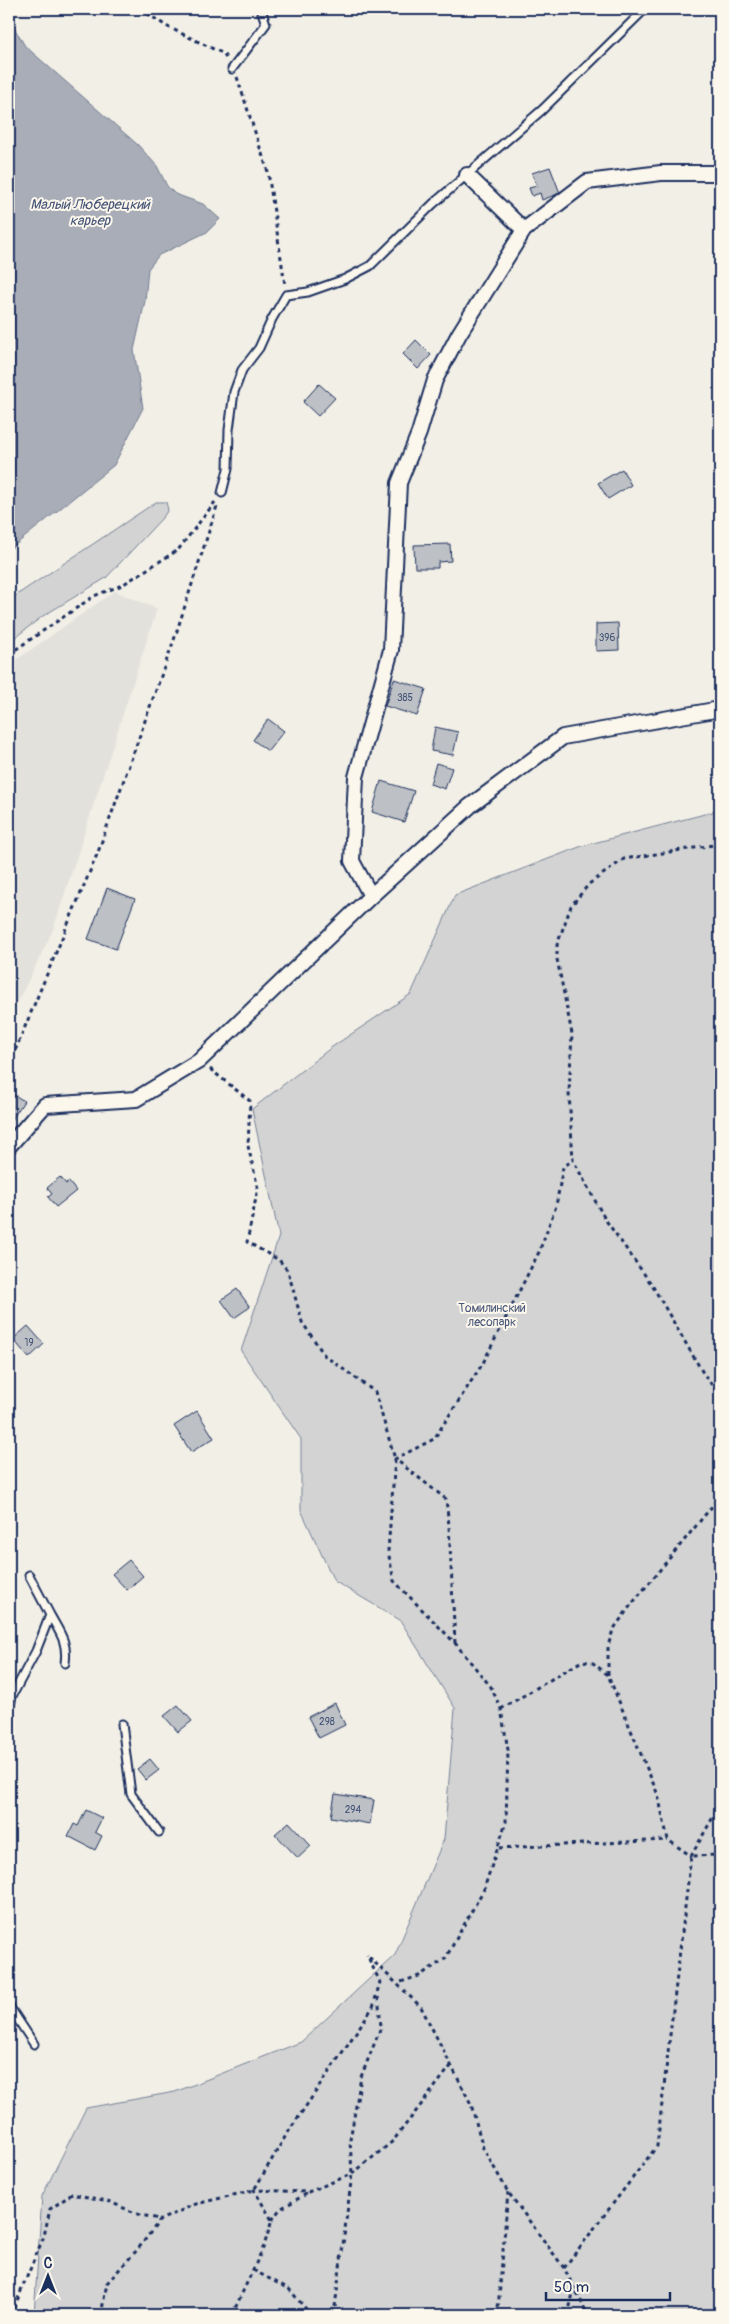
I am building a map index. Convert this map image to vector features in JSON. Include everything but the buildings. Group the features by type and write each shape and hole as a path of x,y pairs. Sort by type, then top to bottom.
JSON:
{"street":[{"path":"371,896 352,861 356,777 391,650 399,483 419,433 435,380 459,334 524,230 587,182 661,173 720,173"},
{"path":"467,176 524,230"},
{"path":"9,1146 45,1106 136,1099 200,1061 371,896 470,806 563,737 720,709"}],"lane":[{"path":"232,69 266,24 261,9"},
{"path":"222,493 228,469 229,430 234,392 242,370 259,348 272,319 286,295 308,292 344,279 370,266 433,204 542,110 645,9"},
{"path":"29,1575 62,1635 67,1650 65,1663"},
{"path":"9,1710 12,1696 36,1651 50,1615"},
{"path":"122,1724 131,1794 159,1832"},
{"path":"9,2006 34,2044"}],"path":[{"path":"140,9 168,27 224,54 238,79 268,172 286,295"},
{"path":"9,654 94,596 122,585 178,550 222,493"},
{"path":"9,1065 98,852 175,637 222,493"},
{"path":"720,844 624,859 589,884 571,906 557,945 557,959 572,1034 569,1093 573,1160 605,1219 652,1285 703,1372 720,1396"},
{"path":"200,1061 250,1101 248,1146 258,1188 246,1242 279,1260 288,1271 302,1322 325,1356 375,1392 395,1459 388,1551 394,1581 455,1643 490,1687 501,1709 508,1750 506,1822 484,1889 445,1959 418,1976 398,1983"},
{"path":"395,1459 434,1439 483,1363 539,1252 556,1206 563,1167 573,1160"},
{"path":"395,1459 446,1499 455,1643"},
{"path":"668,1840 658,1795 608,1675 608,1646 613,1630 709,1510 720,1491"},
{"path":"501,1709 582,1661 593,1663 608,1675"},
{"path":"564,2268 657,2146 691,1856 720,1806"},
{"path":"499,1848 668,1840 691,1856 720,1855"},
{"path":"254,2190 285,2137 374,2007 380,1982 367,1955 422,2007 471,2104 484,2148 508,2192 564,2268 588,2315"},
{"path":"334,2315 352,2174 350,2140 361,2077 381,2027 377,1992"},
{"path":"232,2315 264,2246 272,2220 280,2209 308,2192 352,2174 392,2141 451,2066"},
{"path":"254,2190 272,2220"},
{"path":"101,2315 107,2283 138,2249 160,2220 196,2204 254,2190 308,2192"},
{"path":"500,2315 498,2309 508,2192"},
{"path":"11,2315 44,2236 50,2209 72,2194 108,2201 138,2214 160,2220"},
{"path":"253,2270 289,2289 312,2315"},
{"path":"568,2315 574,2288"}],"shaded area":[{"path":"115,591 157,609 53,930 9,1020 9,665"}],"green space":[{"path":"156,502 166,502 168,510 106,578 43,616 9,642 9,600"},
{"name":"Томилинский лесопарк","path":"720,810 720,2315 34,2315 42,2196 86,2108 175,2092 301,2042 395,1955 444,1839 455,1708 400,1620 334,1581 301,1510 301,1439 241,1351 279,1236 252,1109 332,1047 411,994 455,895 582,846"}],"water":[{"name":"Малый Люберецкий карьер","path":"9,19 25,46 138,145 157,166 167,186 175,194 203,204 220,219 207,232 159,255 148,269 145,301 134,350 143,408 114,465 9,550"}]}
